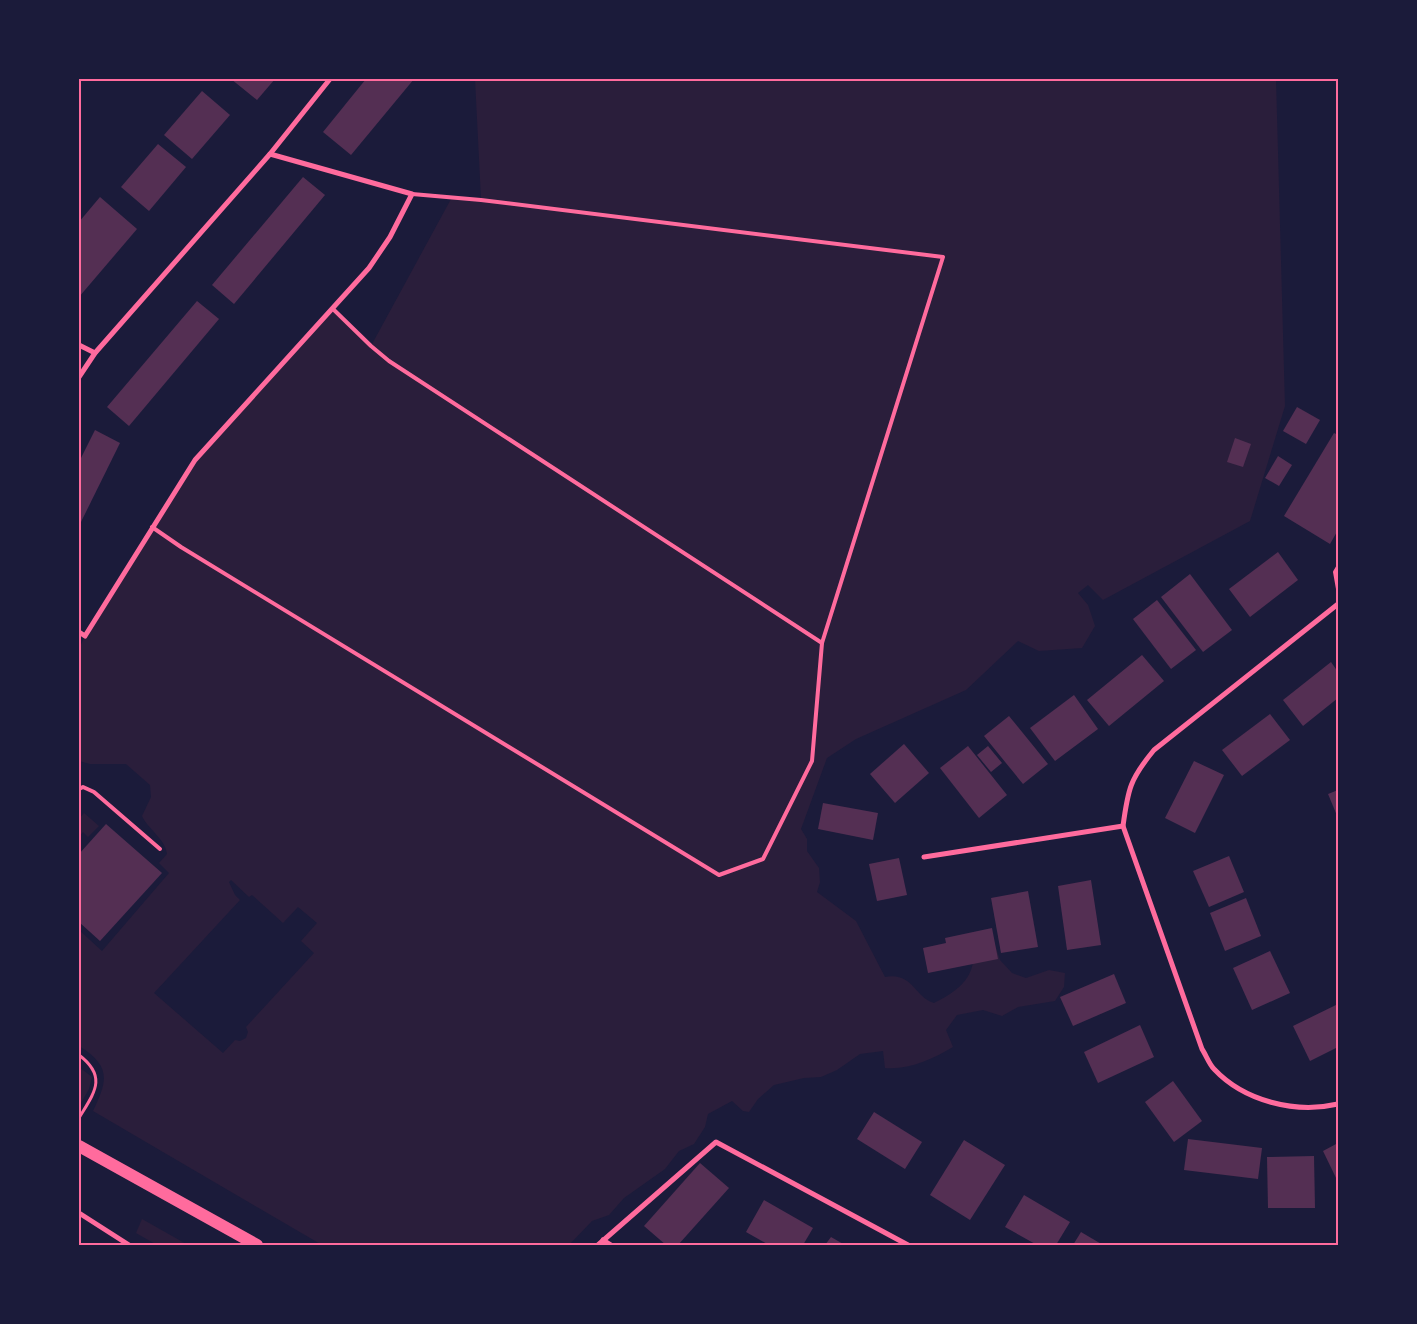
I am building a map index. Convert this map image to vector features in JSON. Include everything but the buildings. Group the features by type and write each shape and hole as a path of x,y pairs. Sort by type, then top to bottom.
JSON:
{"main road":[{"path":"79,1146 257,1245"}],"street":[{"path":"79,377 95,353 270,154 330,79"},
{"path":"79,632 85,636 195,460 333,309 379,254 412,194 270,154"},
{"path":"79,345 95,353"},
{"path":"1338,604 1154,750 1135,773 1127,797 1123,826 1202,1049 1213,1068 1233,1085 1263,1101 1300,1106 1338,1104"},
{"path":"924,857 1123,826"},
{"path":"598,1245 716,1142 908,1245"},
{"path":"79,1213 129,1245"},
{"path":"603,1240 611,1245"}],"lane":[{"path":"152,527 181,547 719,875 762,859 812,761 822,643 943,257 481,200 412,194"},
{"path":"333,309 371,346 389,360 822,643"},
{"path":"1338,567 1335,572 1338,589"},
{"path":"79,789 83,787 94,792 160,849"}],"path":[{"path":"79,1056 95,1072 97,1086 79,1118"}],"shaded area":[{"path":"475,79 1276,79 1285,406 1250,521 1103,600 1088,585 1078,593 1088,605 1095,626 1082,648 1039,651 1018,641 966,690 856,739 827,758 801,829 807,839 807,851 819,868 820,882 817,892 856,921 885,977 894,976 908,981 922,996 934,1003 959,987 968,976 973,962 995,945 1000,960 1012,973 1026,978 1049,970 1065,973 1064,987 1055,1001 1018,1007 1002,1016 983,1010 957,1015 946,1030 953,1047 921,1063 885,1068 883,1051 860,1054 837,1070 821,1077 804,1078 774,1085 758,1099 749,1112 743,1111 732,1101 708,1114 705,1127 694,1144 679,1151 665,1169 624,1198 609,1215 592,1221 569,1245 322,1245 93,1111 102,1091 104,1074 97,1060 79,1046 79,930 102,951 169,873 159,863 167,854 164,844 142,816 151,797 150,785 126,764 90,764 79,761 79,649 85,636 195,460 333,309 371,346 451,199 481,199","holes":["231,880 249,897 252,895 283,923 298,907 317,923 301,941 314,953 246,1027 248,1032 246,1038 240,1041 235,1040 223,1053 154,993 240,900 235,895 229,882"]},
{"path":"84,813 99,826 88,837 83,832 79,837 79,819"},
{"path":"79,1067 92,1077 89,1089 81,1103 79,1102"},
{"path":"142,1219 188,1245 157,1245 136,1233"}]}
